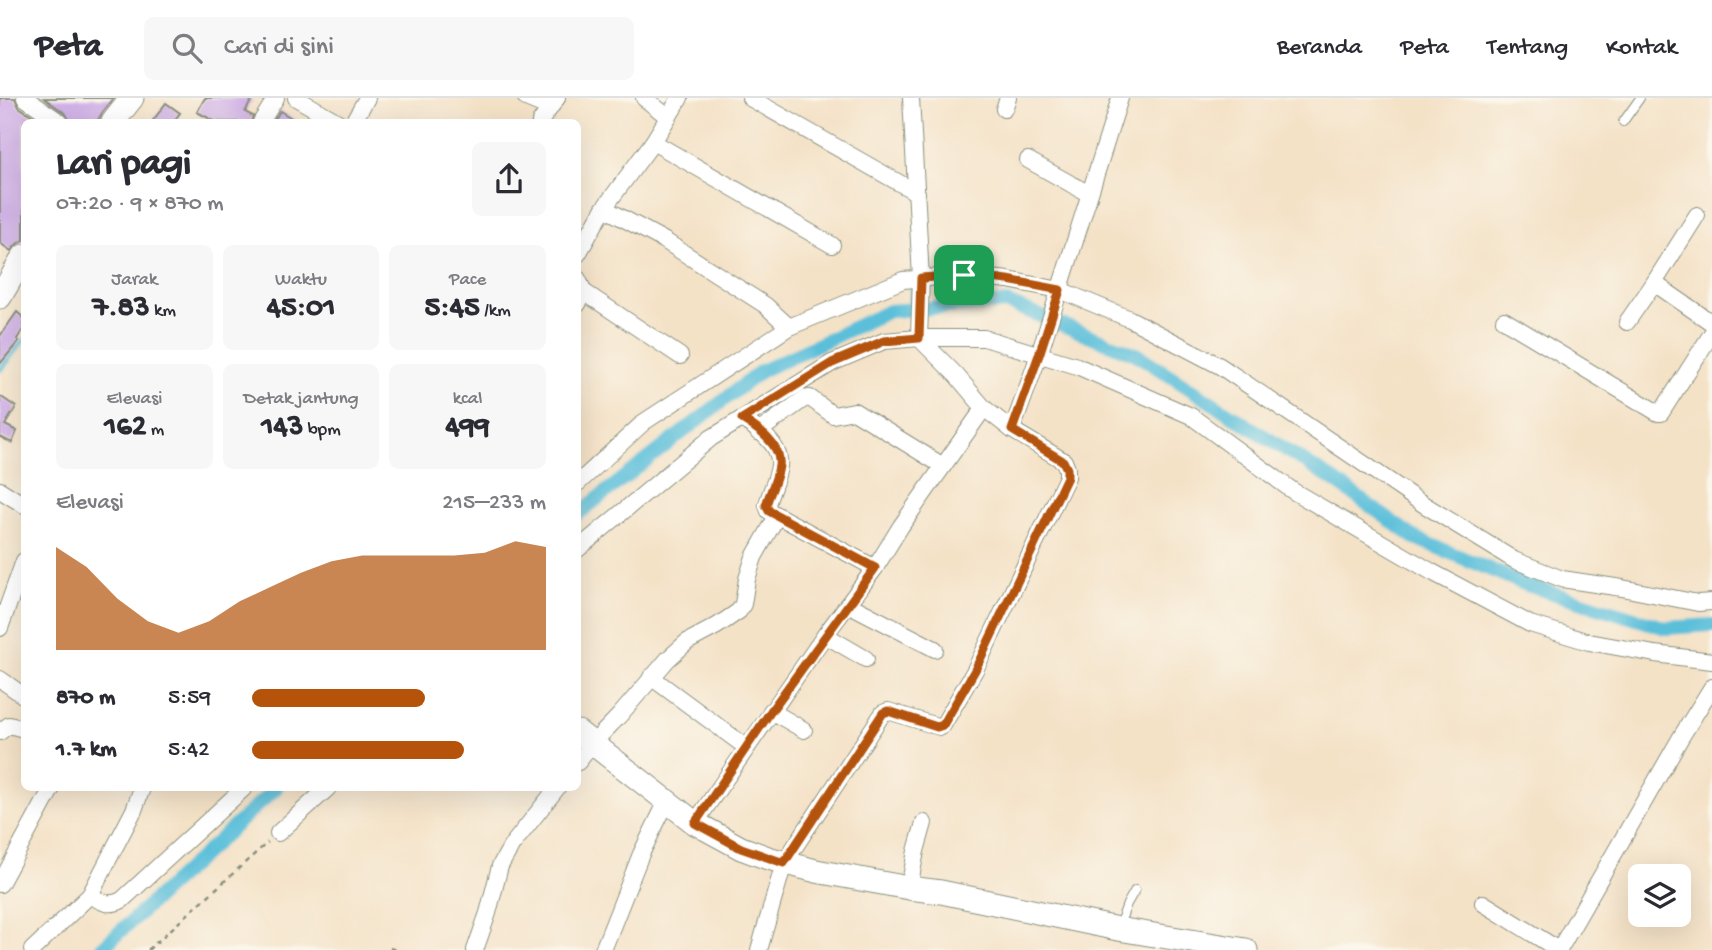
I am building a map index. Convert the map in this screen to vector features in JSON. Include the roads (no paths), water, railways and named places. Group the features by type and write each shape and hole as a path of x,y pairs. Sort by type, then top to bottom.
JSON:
{"main road":[{"path":"115,119 132,98"},
{"path":"0,297 21,268"},
{"path":"585,738 695,823 741,848 784,863 942,892 1118,929 1237,949"}],"street":[{"path":"25,98 56,119"},
{"path":"263,119 276,98"},
{"path":"296,98 333,119"},
{"path":"355,119 367,98"},
{"path":"526,98 553,103 542,119"},
{"path":"644,98 668,117"},
{"path":"581,249 604,208 653,142 680,98"},
{"path":"750,98 917,193"},
{"path":"759,950 784,863 883,713 888,711 940,727 943,725 975,670 1067,477 1063,461 1012,430 984,408 919,336 921,280 911,98"},
{"path":"1012,430 1041,350 1120,98"},
{"path":"653,142 832,245"},
{"path":"1028,160 1089,194"},
{"path":"604,208 665,241 765,305 789,327"},
{"path":"1627,322 1697,215"},
{"path":"581,480 644,422 789,327 903,281 964,275 1008,280 1059,293 1130,319 1220,366 1423,504 1514,560 1562,579 1698,603 1712,601"},
{"path":"1654,283 1712,323"},
{"path":"581,293 680,356"},
{"path":"1504,320 1658,413 1661,413 1712,333"},
{"path":"581,546 711,438 832,363 884,341 919,336 984,338 1041,350 1191,416 1293,491 1432,572 1530,624 1590,642 1712,662"},
{"path":"758,432 804,399 810,398 833,415 854,411 943,466"},
{"path":"695,823 984,408"},
{"path":"742,419 772,443 779,455 780,464 766,505 769,511 875,568"},
{"path":"0,490 21,503"},
{"path":"585,738 619,716 651,677 687,642 739,611 754,557 776,516"},
{"path":"0,628 21,569"},
{"path":"848,604 935,649"},
{"path":"825,635 866,659"},
{"path":"651,677 746,747"},
{"path":"0,679 21,694"},
{"path":"1483,903 1559,950 1712,687"},
{"path":"771,711 804,730"},
{"path":"0,732 9,725 21,728"},
{"path":"0,884 50,791"},
{"path":"32,950 90,895 134,810 141,791"},
{"path":"90,895 108,904 122,900 241,791"},
{"path":"278,833 325,791"},
{"path":"475,950 500,866 512,845 556,791"},
{"path":"603,950 641,854 667,801"},
{"path":"909,888 924,823"}],"lane":[{"path":"1623,122 1640,98"},
{"path":"1118,929 1135,890"}],"waterway":[{"path":"909,309 913,287"},
{"path":"581,512 761,371 889,311 1007,303 1136,354 1336,482 1415,538 1527,585 1666,628 1712,625"},
{"path":"0,370 21,344"},
{"path":"100,950 273,791"}]}
